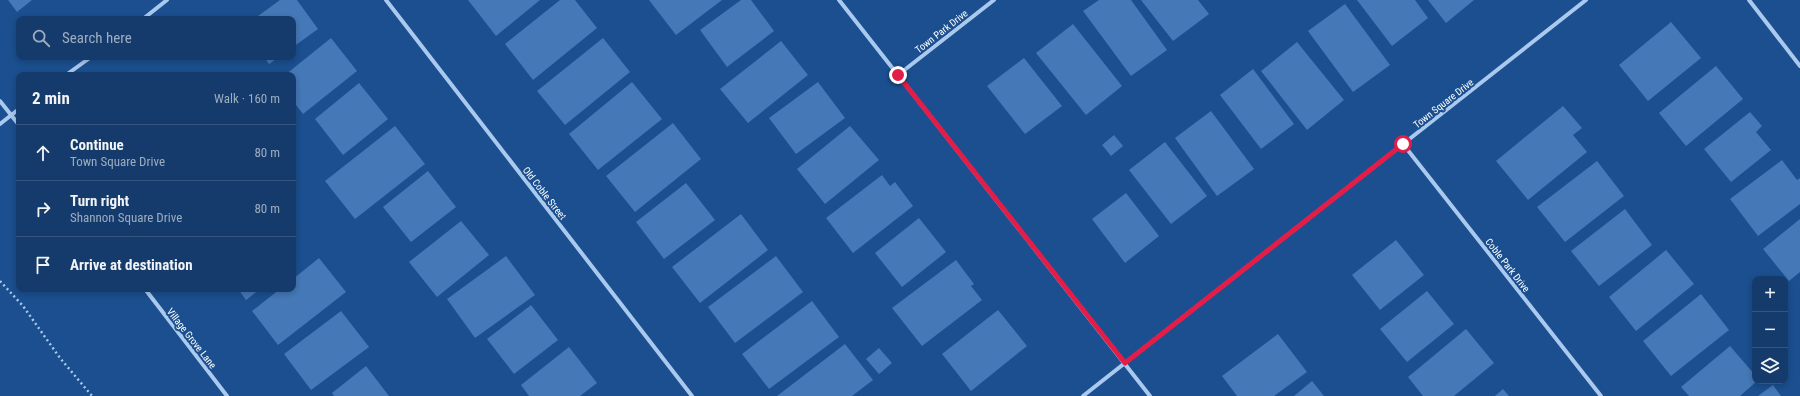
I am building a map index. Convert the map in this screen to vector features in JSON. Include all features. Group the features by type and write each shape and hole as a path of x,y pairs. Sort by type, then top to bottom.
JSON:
{"street":[{"path":"147,16 167,0"},
{"name":"Old Coble Street","path":"386,0 692,396"},
{"path":"839,0 1150,396"},
{"name":"Town Park Drive","path":"898,75 994,0"},
{"name":"Town Square Drive","path":"1083,396 1586,0"},
{"path":"1749,0 1800,66"},
{"path":"70,72 87,60"},
{"path":"0,101 16,121"},
{"path":"0,124 16,111"},
{"name":"Coble Park Drive","path":"1403,144 1600,396"},
{"name":"Village Grove Lane","path":"147,292 227,396"}],"path":[{"path":"0,281 23,306 60,358 92,396"}],"building":[{"path":"8,0 32,0 17,12"},
{"path":"280,0 297,0 318,29 296,45 296,16 258,16"},
{"path":"468,0 540,0 496,36"},
{"path":"560,0 575,0 597,28 533,80 505,44"},
{"path":"649,0 722,0 676,35"},
{"path":"741,0 751,0 774,31 727,67 700,30"},
{"path":"1099,0 1131,0 1167,50 1131,76 1083,11"},
{"path":"1141,0 1198,0 1209,14 1173,41"},
{"path":"1357,0 1415,0 1428,18 1392,46"},
{"path":"1428,0 1474,0 1446,23"},
{"path":"1345,4 1390,65 1353,92 1308,31"},
{"path":"1671,22 1701,58 1648,101 1619,65"},
{"path":"1073,24 1122,86 1086,115 1036,53"},
{"path":"331,38 357,71 303,114 296,105 296,72 289,72"},
{"path":"603,38 630,72 565,125 537,91"},
{"path":"781,41 808,75 748,123 720,89"},
{"path":"1297,42 1344,100 1307,130 1261,71"},
{"path":"1024,58 1062,106 1025,134 987,86"},
{"path":"266,60 275,60 269,64"},
{"path":"1716,66 1743,99 1686,146 1659,113"},
{"path":"1253,69 1294,124 1261,149 1220,95"},
{"path":"632,82 662,119 598,170 569,134"},
{"path":"818,82 845,118 796,154 769,118"},
{"path":"359,83 388,119 343,155 315,119"},
{"path":"1563,106 1582,128 1573,135 1587,152 1528,200 1496,161"},
{"path":"1211,111 1254,169 1217,196 1175,138"},
{"path":"1750,112 1762,126 1756,132 1771,150 1731,182 1704,149"},
{"path":"673,123 701,159 635,212 606,176"},
{"path":"395,126 425,164 355,219 325,181"},
{"path":"850,126 879,160 825,204 797,169"},
{"path":"1114,135 1123,146 1111,156 1102,145"},
{"path":"1165,142 1207,196 1171,224 1129,170"},
{"path":"1782,160 1797,180 1800,178 1800,204 1758,236 1730,199"},
{"path":"1597,161 1624,196 1565,242 1537,207"},
{"path":"428,171 456,207 411,242 383,207"},
{"path":"882,175 890,186 895,182 913,206 853,253 826,218"},
{"path":"686,183 715,220 664,259 636,222"},
{"path":"1126,193 1159,236 1125,263 1092,219"},
{"path":"1625,209 1652,245 1599,286 1571,251"},
{"path":"741,214 768,250 700,303 672,267"},
{"path":"919,218 946,252 902,287 875,253"},
{"path":"1800,219 1800,272 1789,281 1788,276 1785,276 1763,249"},
{"path":"461,221 489,255 437,297 409,262"},
{"path":"1396,240 1424,275 1380,310 1352,275"},
{"path":"1666,250 1694,284 1636,331 1609,297"},
{"path":"506,256 535,295 475,338 447,299"},
{"path":"776,256 803,292 735,343 708,307"},
{"path":"319,258 346,292 278,345 252,311 276,292 296,292 296,277"},
{"path":"956,260 974,284 971,286 982,300 922,346 892,308"},
{"path":"1427,291 1454,324 1407,362 1380,329"},
{"path":"240,292 256,292 246,300"},
{"path":"1701,294 1729,330 1671,376 1643,341"},
{"path":"812,301 839,337 769,389 742,354"},
{"path":"531,305 558,340 514,374 487,339"},
{"path":"998,310 1027,346 971,391 942,354"},
{"path":"341,311 369,347 311,390 284,354"},
{"path":"1466,329 1494,363 1454,396 1423,396 1408,377"},
{"path":"1278,334 1307,372 1274,396 1237,396 1222,376"},
{"path":"845,344 873,380 852,396 777,396"},
{"path":"1730,346 1752,372 1752,384 1754,384 1740,396 1689,396 1681,387"},
{"path":"569,347 597,383 580,396 529,396 521,385"},
{"path":"879,348 892,363 879,374 866,359"},
{"path":"366,366 389,396 334,396 332,393"},
{"path":"1312,381 1324,396 1294,396"},
{"path":"1773,385 1781,396 1758,396"},
{"path":"1503,389 1509,396 1495,396"}],"route":[{"path":"898,75 1125,363 1403,144"}]}
